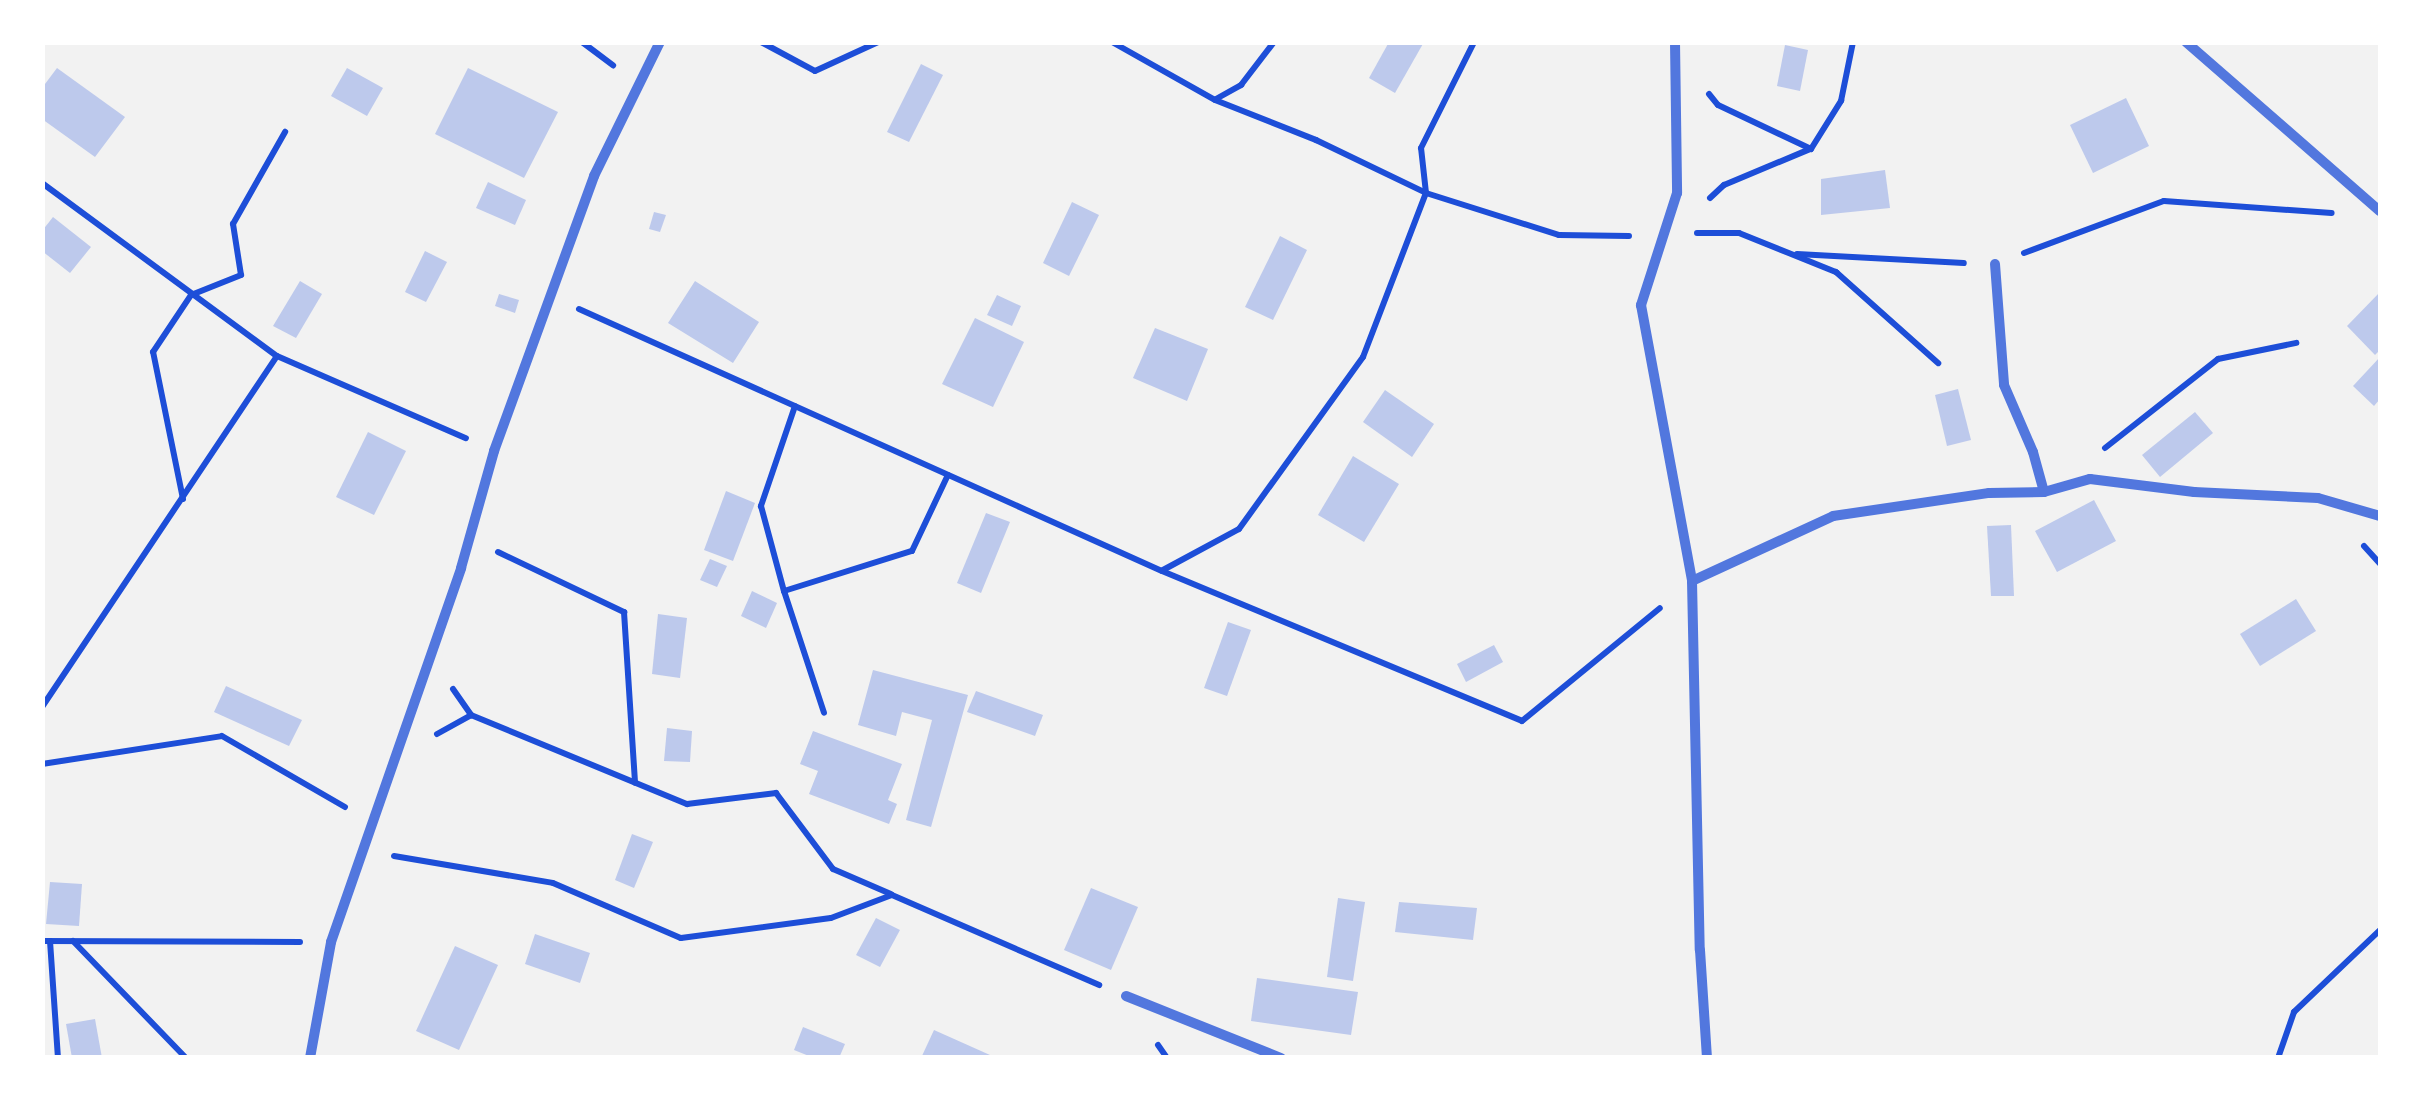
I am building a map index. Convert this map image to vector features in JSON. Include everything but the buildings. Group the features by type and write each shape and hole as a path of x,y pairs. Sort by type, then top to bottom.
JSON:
{"street":[{"path":"310,1058 331,942 430,659 494,451 594,176 660,42"},
{"path":"1674,42 1677,193 1641,306 1692,581 1700,950 1707,1058"},
{"path":"2186,42 2380,211"},
{"path":"1995,264 2004,385 2033,452 2044,492"},
{"path":"1692,581 1832,516 1989,493 2044,492 2090,479 2334,502 2380,515"},
{"path":"1126,996 1281,1058"}],"path":[{"path":"761,42 815,71 878,42"},
{"path":"1112,42 1214,100 1316,140 1426,193 1559,235 1740,233 1836,272 1938,364"},
{"path":"1214,100 1242,85 1274,42"},
{"path":"1162,570 1238,529 1363,357 1426,193 1420,148 1474,42"},
{"path":"1677,193 1708,200 1724,185 1811,149 1841,101 1853,42"},
{"path":"1677,61 1718,104 1811,149"},
{"path":"182,499 153,352 191,295 241,275 233,224 285,132"},
{"path":"42,184 277,356 494,451"},
{"path":"1790,254 1995,264 2164,201 2341,214"},
{"path":"551,296 1162,570 1522,722 1692,581"},
{"path":"2100,452 2218,359 2296,343"},
{"path":"42,707 277,356"},
{"path":"795,406 760,506 824,713"},
{"path":"784,592 912,550 948,475"},
{"path":"470,538 624,612 634,783"},
{"path":"430,659 471,715 687,804 776,793 833,869 1126,996 1167,1058"},
{"path":"42,764 222,736 373,823"},
{"path":"364,851 553,883 680,938 831,918 892,895"},
{"path":"2278,1058 2294,1012 2380,930"},
{"path":"58,1058 46,940 331,942"},
{"path":"73,941 186,1058"}]}
